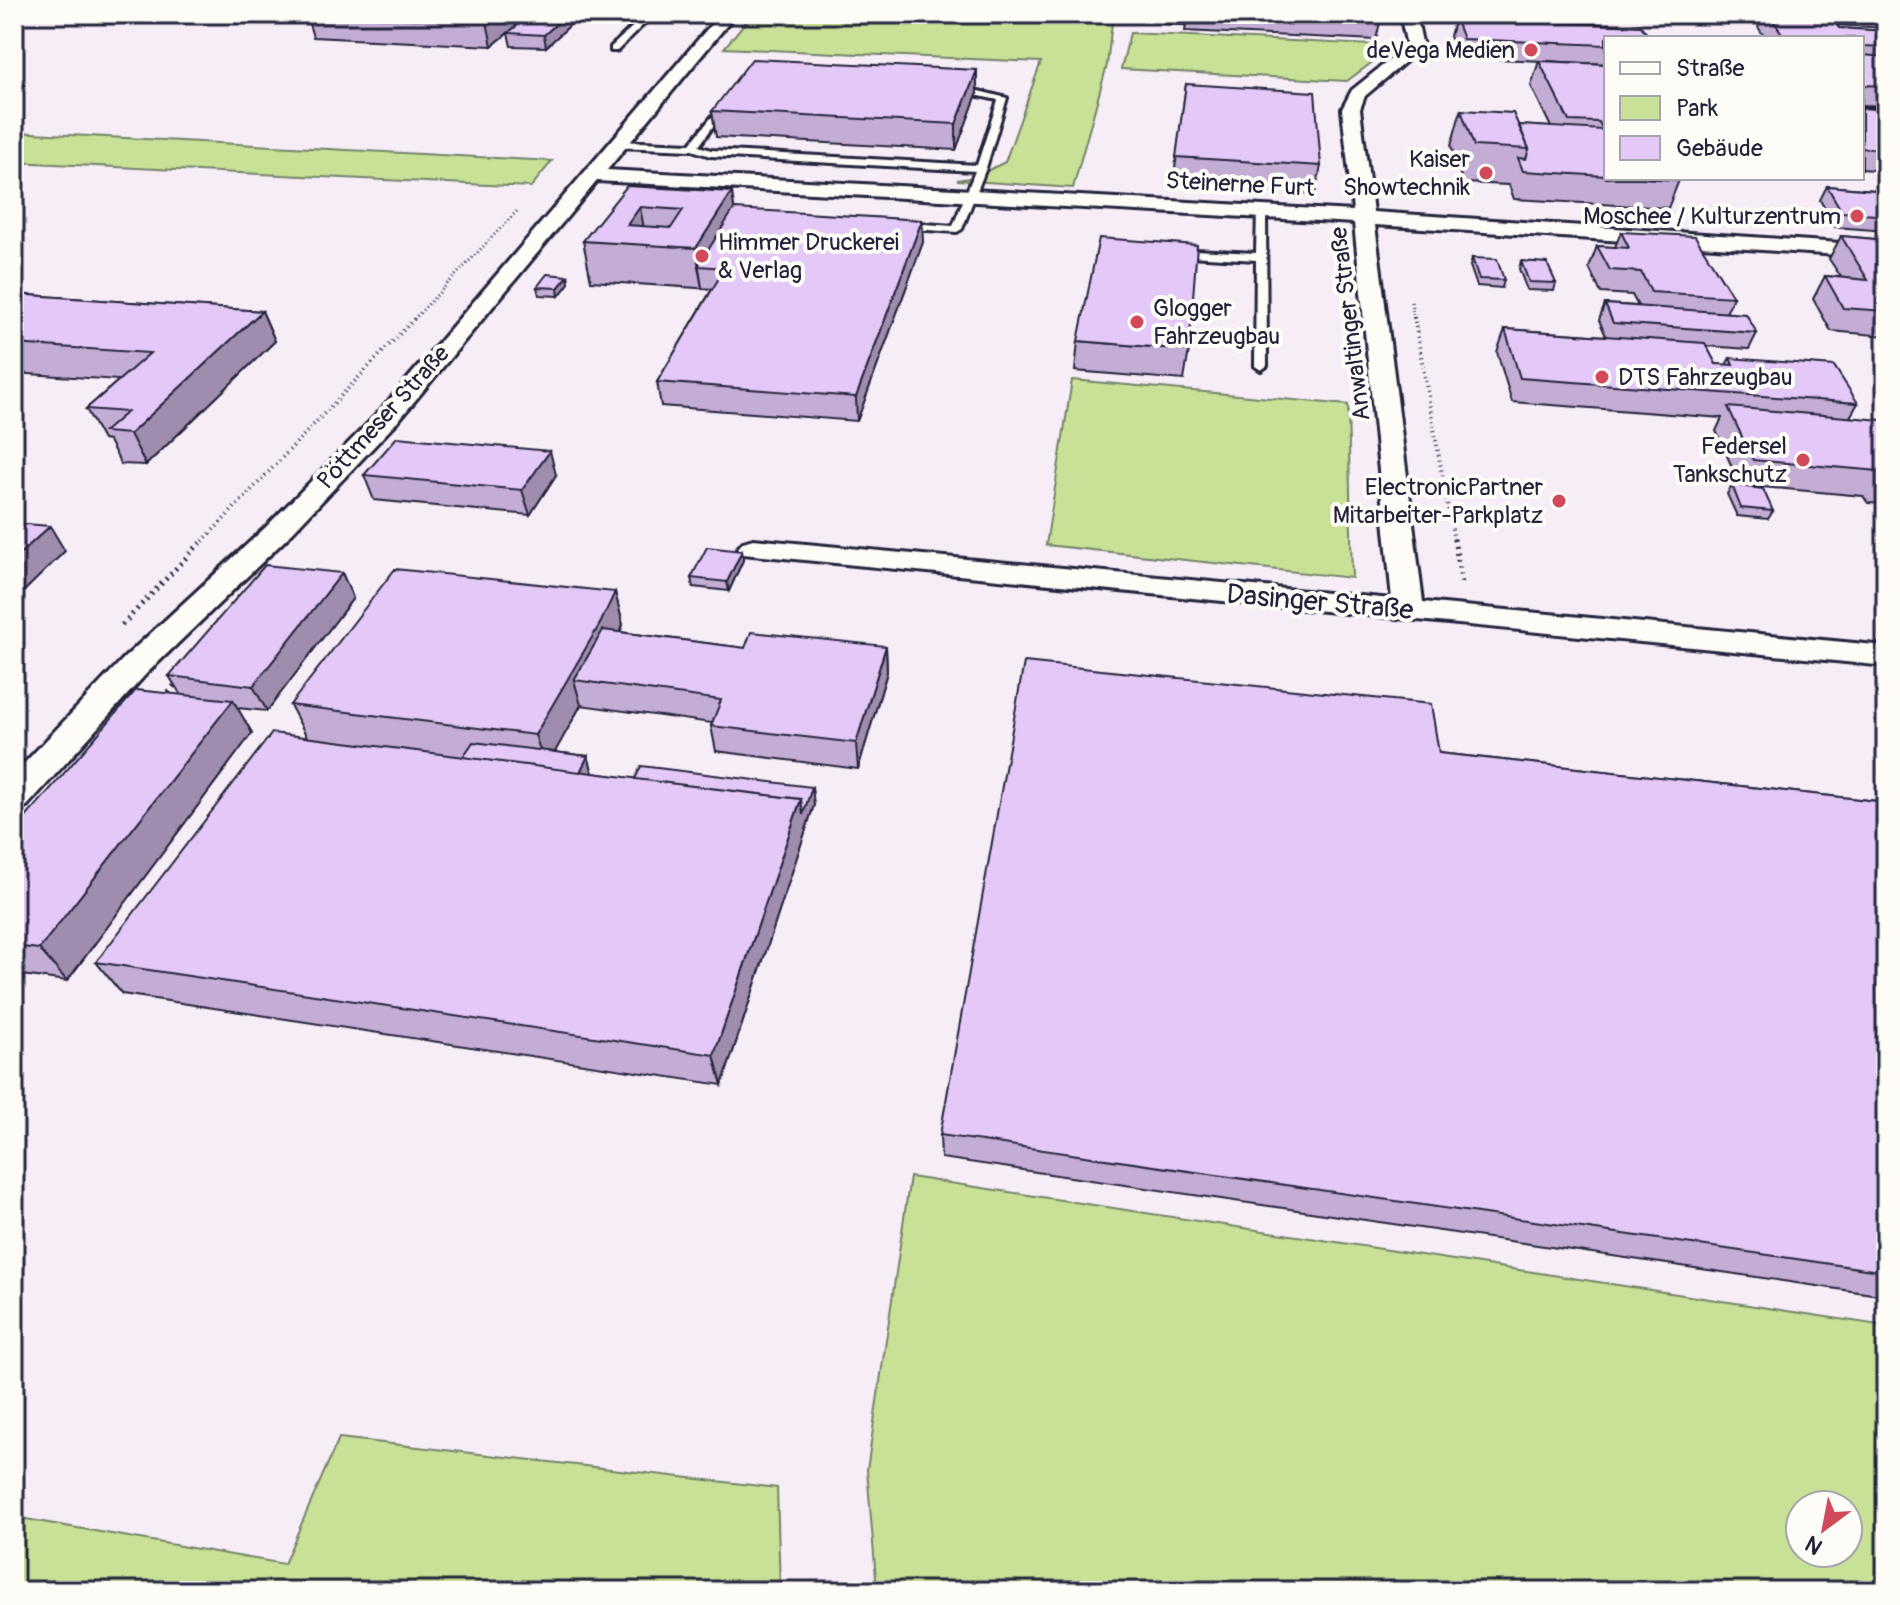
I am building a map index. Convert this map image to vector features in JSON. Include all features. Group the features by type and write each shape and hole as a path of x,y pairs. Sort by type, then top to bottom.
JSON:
{"street":[{"name":"Pöttmeser Straße","path":"14,797 135,666 276,533 389,416 728,14"},
{"name":"Anwaltinger Straße","path":"1408,14 1415,47 1358,94 1351,109 1409,610"},
{"name":"Steinerne Furt","path":"590,175 675,185 972,195 1886,252"},
{"name":"Dasinger Straße","path":"753,548 1886,656"}],"lane":[{"path":"614,49 650,14"},
{"path":"878,224 957,229 972,195 1003,98 971,89 940,87"},
{"path":"693,147 735,91"},
{"path":"617,144 693,147 710,153 981,168"},
{"path":"1261,211 1261,366"},
{"path":"1156,251 1261,257"}],"path":[{"path":"122,626 519,209"},
{"path":"1409,295 1463,592"}],"green space":[{"path":"752,14 1113,14 1107,65 1073,188 957,180 975,177 1005,162 1041,62 724,48"},
{"path":"1130,33 1394,46 1347,81 1121,69"},
{"path":"14,132 552,161 531,187 14,162"},
{"path":"1072,380 1348,405 1352,578 1046,545"},
{"path":"910,1177 1886,1326 1886,1591 877,1591 867,1470"},
{"path":"339,1438 777,1488 780,1591 14,1591 14,1517 284,1564"}],"building":[{"path":"311,14 497,14 487,22"},
{"path":"531,14 567,14 544,35 508,33"},
{"path":"1163,14 1187,14 1187,19 1162,18"},
{"path":"1209,14 1378,14 1380,22"},
{"path":"1769,14 1828,14 1839,28 1886,31 1886,47 1864,46 1864,36 1784,36"},
{"path":"1455,18 1641,26 1648,36 1604,36 1604,45 1463,39"},
{"path":"1864,55 1886,57 1886,86 1864,85"},
{"path":"752,59 977,70 956,124 712,111"},
{"path":"1539,61 1604,64 1604,176 1523,171 1518,158 1526,159 1529,149 1519,125 1603,130 1599,122 1569,121"},
{"path":"1186,84 1315,92 1321,166 1176,157"},
{"path":"1864,106 1886,108 1864,108"},
{"path":"1864,108 1886,110 1886,150 1864,148"},
{"path":"1461,110 1513,113 1529,149 1474,146"},
{"path":"627,186 732,192 696,248 583,241","holes":["640,207 683,210 671,228 627,225"]},
{"path":"1827,186 1886,191 1886,216 1842,212"},
{"path":"734,209 922,220 856,397 657,382 725,268 698,266"},
{"path":"1621,232 1695,236 1733,297 1651,292 1641,272 1610,270 1597,246 1629,248"},
{"path":"1841,236 1886,240 1886,311 1843,308 1825,276 1868,280"},
{"name":"Glogger Fahrzeugbau","path":"1099,238 1197,245 1189,350 1078,341"},
{"path":"1472,258 1497,259 1504,280 1479,279"},
{"path":"1521,261 1547,263 1556,283 1529,282"},
{"path":"547,274 568,276 558,288 537,287"},
{"path":"14,294 262,311 130,434 104,432 127,412 86,409 150,353 14,344"},
{"path":"1605,304 1746,314 1757,333 1613,323"},
{"path":"1505,329 1705,343 1716,364 1733,365 1730,358 1834,366 1858,403 1520,378"},
{"path":"1728,407 1882,420 1886,427 1886,478 1879,471 1753,460"},
{"path":"397,437 550,451 522,490 364,475"},
{"path":"1732,485 1763,489 1773,511 1741,508"},
{"path":"14,523 50,526 14,559"},
{"path":"707,547 742,551 727,582 691,578"},
{"path":"265,565 342,573 253,686 169,676"},
{"path":"395,569 615,592 601,622 535,735 290,705"},
{"path":"603,630 745,648 751,632 886,646 856,743 711,726 721,700 574,680"},
{"path":"1024,662 1431,704 1439,753 1886,802 1886,1272 940,1135"},
{"path":"136,690 233,700 39,949 14,946 14,831"},
{"path":"272,733 801,799 714,1055 96,962"},
{"path":"473,742 588,756 580,772 463,757"},
{"path":"641,766 812,787 803,815 801,799 635,779"}],"place":[{"name":"deVega Medien","path":"1531,50"},
{"name":"Kaiser Showtechnik","path":"1486,173"},
{"name":"Moschee / Kulturzentrum","path":"1857,216"},
{"name":"Himmer Druckerei & Verlag","path":"702,256"},
{"name":"Glogger Fahrzeugbau","path":"1137,322"},
{"name":"DTS Fahrzeugbau","path":"1602,377"},
{"name":"Federsel Tankschutz","path":"1803,460"},
{"name":"ElectronicPartner Mitarbeiter-Parkplatz","path":"1559,501"}]}
